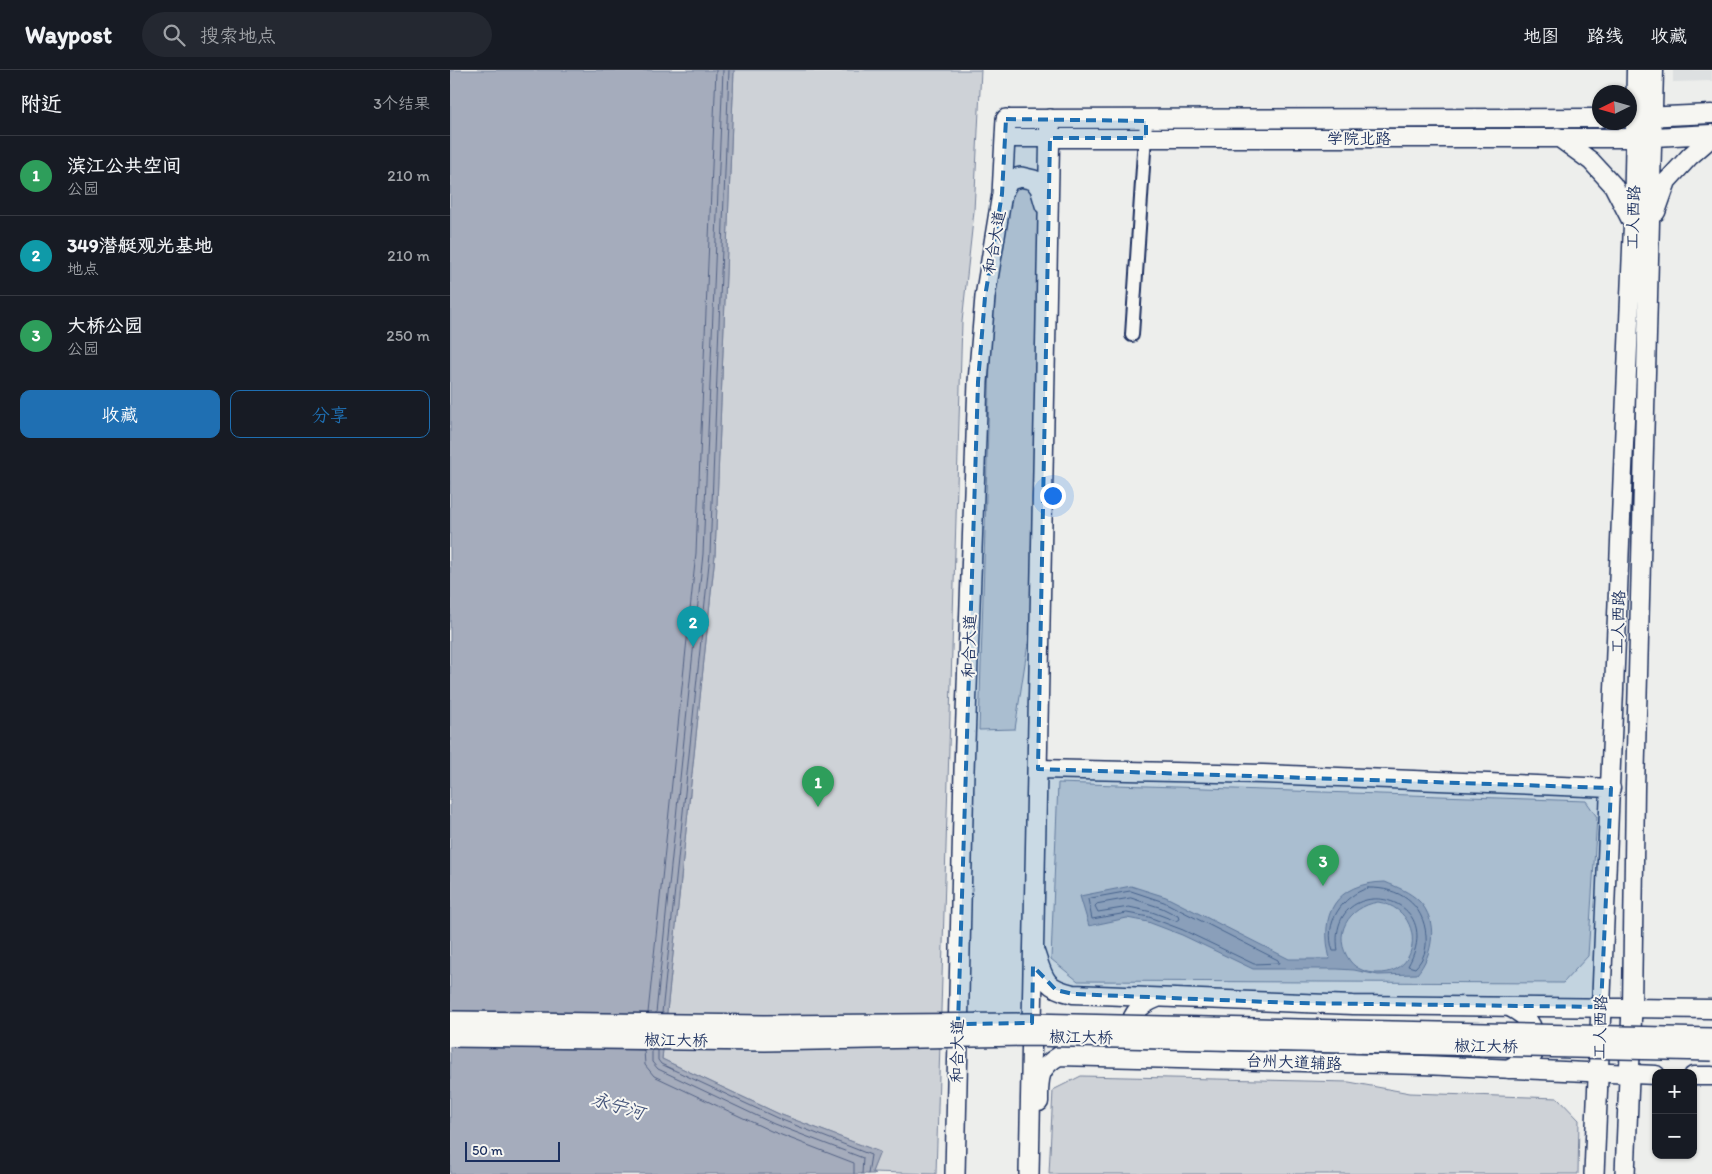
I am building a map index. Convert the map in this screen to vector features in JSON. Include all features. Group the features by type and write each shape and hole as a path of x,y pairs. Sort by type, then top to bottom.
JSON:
{"main road":[{"name":"工人西路","path":"1635,85 1636,70"},
{"name":"工人西路","path":"1625,1167 1632,1007 1654,70"},
{"path":"1637,117 1712,114"},
{"name":"学院北路","path":"1146,129 1592,118"},
{"name":"学院北路","path":"1006,119 1050,129"},
{"name":"和合大道","path":"955,1173 964,770 978,382 984,297 1002,194 1006,119"},
{"path":"1030,1173 1050,129"},
{"name":"学院北路","path":"1005,138 1050,129 1635,138 1712,136"},
{"name":"工人西路","path":"1594,1167 1633,224 1634,130"},
{"path":"1651,224 1667,181 1712,136"},
{"path":"1558,137 1591,161 1613,185 1633,224"},
{"path":"1002,194 1009,180 1021,177 1034,180 1040,188 1048,216"},
{"path":"1038,769 1263,774 1611,788"},
{"path":"1605,913 1611,926 1619,931 1627,926 1634,916"},
{"path":"1034,948 1044,978 1056,990 1073,994 1295,1003 1712,1009"},
{"path":"1153,1058 1137,1052 1132,1043 1129,1030 1135,1013 1142,1004 1158,997"},
{"path":"1508,1069 1533,1055 1535,1039 1531,1024 1524,1014 1509,1007"},
{"name":"椒江大桥","path":"450,1021 764,1026 1028,1023 1712,1038"},
{"path":"1712,1033 1709,1044 1712,1051"},
{"name":"椒江大桥","path":"450,1037 765,1041 1028,1036 1712,1051"},
{"name":"台州大道辅路","path":"1030,1173 1038,1134 1040,1080 1046,1063 1059,1056 1652,1075"},
{"path":"1697,1076 1712,1076"},
{"path":"1594,1167 1602,1151 1613,1146 1620,1148 1625,1167"}],"street":[{"path":"1132,334 1146,129"}],"highlighted area":[{"path":"1006,119 1146,121 1146,138 1050,138 1038,769 1611,788 1601,1007 1295,1003 1073,994 1056,990 1033,966 1032,1023 958,1024 978,382 985,297 1002,194"}],"shaded area":[{"path":"734,70 981,70 974,211 962,322 936,1174 872,1172 879,1152 779,1114 662,1059 715,555"},
{"path":"1673,70 1712,70 1712,81 1673,82"},
{"path":"1029,185 1039,196 1032,617 1015,729 979,730 991,329 1009,201 1014,187"},
{"path":"1058,783 1586,801 1597,817 1588,956 1563,983 1078,981 1051,959"},
{"path":"1081,1076 1349,1082 1410,1093 1558,1098 1579,1120 1578,1174 1049,1174 1053,1090"}],"water":[{"name":"永宁河","path":"450,70 734,70 715,555 662,1059 779,1114 880,1152 872,1172 876,1174 450,1174"},
{"path":"1385,882 1407,892 1419,901 1425,909 1429,918 1432,938 1427,957 1417,974 1378,975 1337,969 1253,969 1182,935 1148,922 1127,918 1089,926 1080,896 1131,886 1166,897 1289,959 1330,959 1327,943 1329,915 1343,895 1354,888","holes":["1378,902 1393,907 1404,916 1410,928 1412,941 1410,953 1403,964 1392,971 1377,973 1366,971 1352,964 1342,942 1343,932 1351,916 1367,905"]}],"place":[{"name":"349潜艇观光基地","path":"693,647"},
{"name":"滨江公共空间","path":"818,807"},
{"name":"大桥公园","path":"1323,886"}]}
